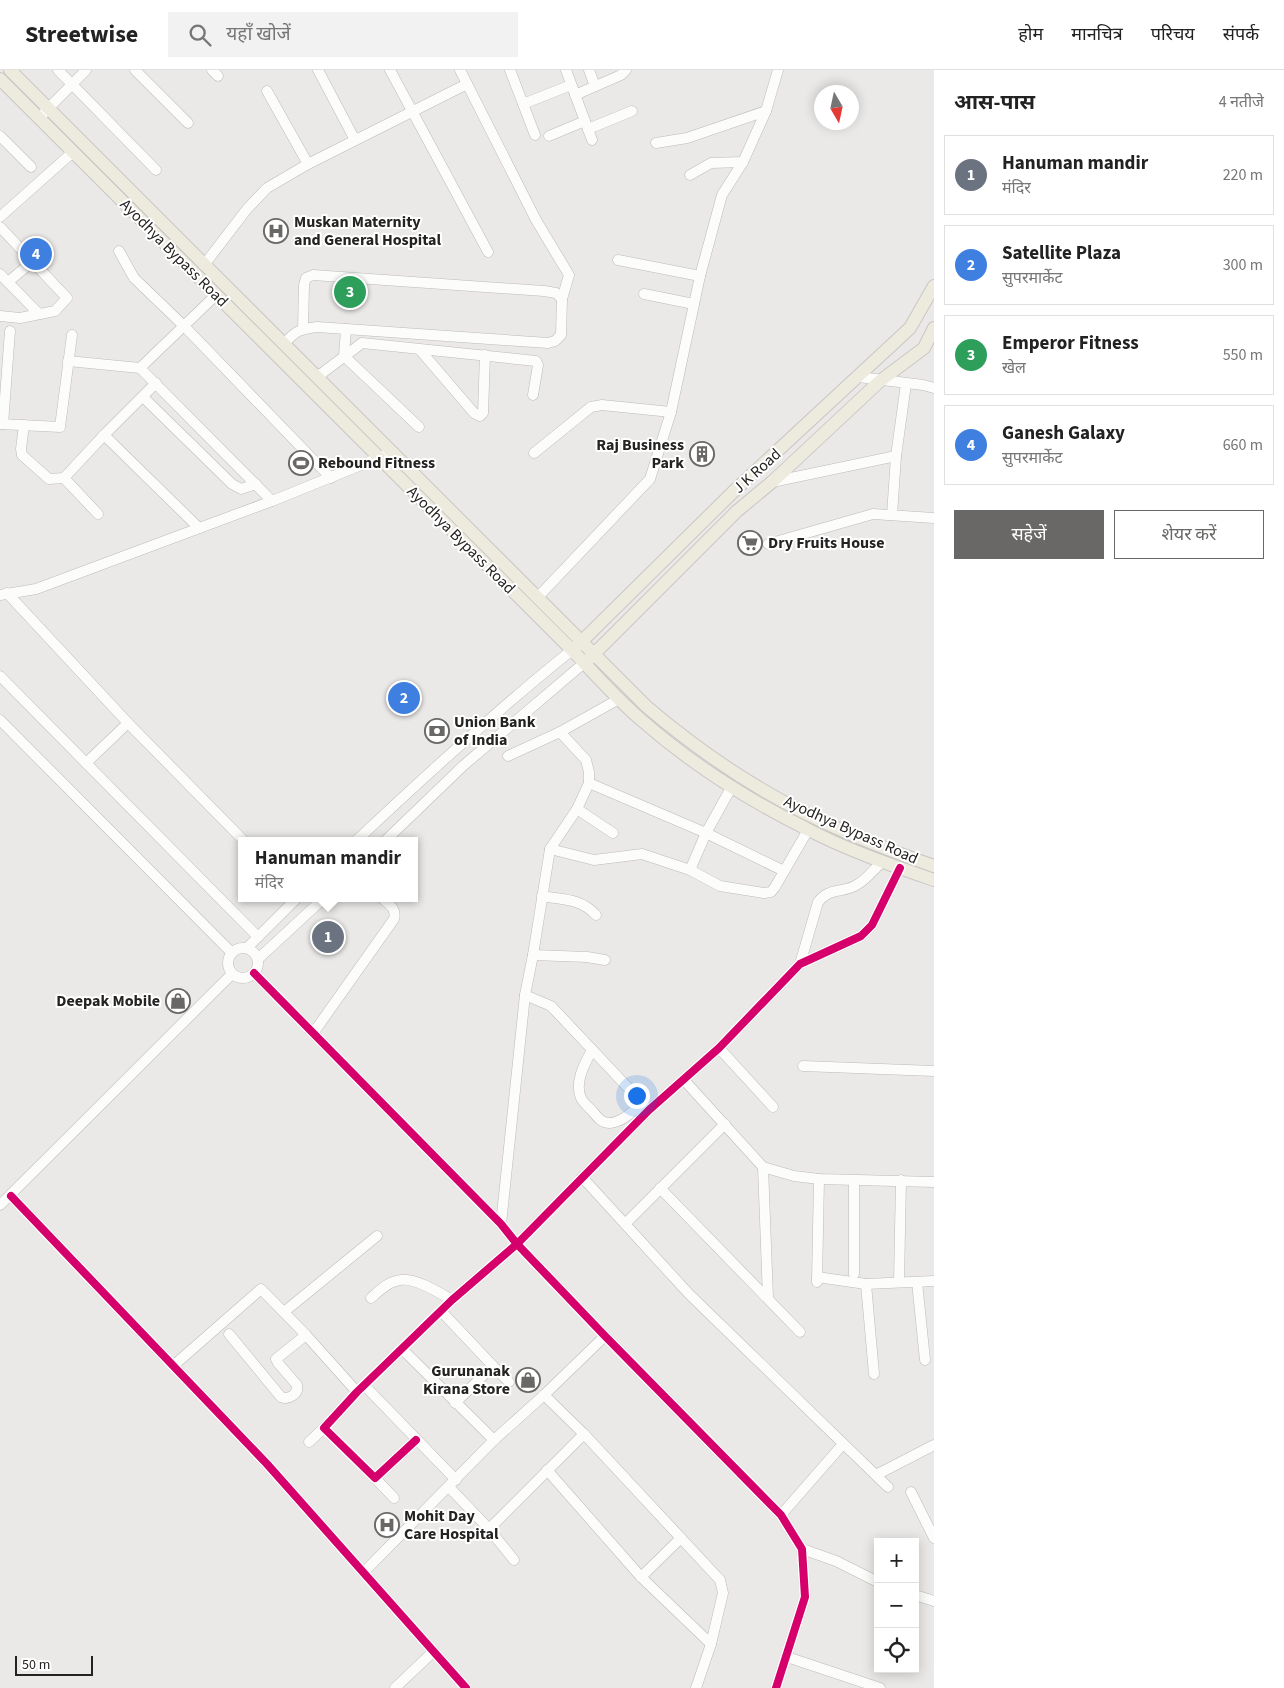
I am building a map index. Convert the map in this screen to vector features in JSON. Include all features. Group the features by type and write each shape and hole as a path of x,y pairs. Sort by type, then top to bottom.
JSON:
{"main road":[{"name":"Ayodhya Bypass Road","path":"10,70 73,152 379,459 577,646"},
{"name":"Ayodhya Bypass Road","path":"0,79 43,113 204,265 317,376 537,598 589,659 619,699 671,745 731,788 808,830 882,862 934,880"},
{"name":"J K Road","path":"577,646 733,492 910,328 934,286"},
{"name":"J K Road","path":"589,659 737,511 772,482 880,381 929,347 934,328"},
{"path":"831,403 844,415"},
{"name":"Ayodhya Bypass Road","path":"589,659 679,735 714,760 797,809 891,851 934,866"}],"street":[{"path":"58,70 156,170"},
{"path":"43,113 86,70"},
{"path":"135,70 188,123"},
{"path":"318,70 355,140"},
{"path":"390,70 488,252"},
{"path":"284,344 293,334 303,329 317,327 548,342 555,341 561,335 562,299 569,275 536,220 460,70"},
{"path":"510,70 535,135"},
{"path":"566,70 592,140"},
{"path":"589,70 595,86"},
{"path":"523,104 595,86 621,75 626,70"},
{"path":"537,598 650,479 670,412 700,276 722,195 743,162 766,111 778,70"},
{"path":"204,265 246,209 267,188 308,164 467,84"},
{"path":"267,90 308,164"},
{"path":"549,136 632,111"},
{"path":"656,143 687,138 766,111"},
{"path":"0,136 31,167"},
{"path":"0,217 73,152"},
{"path":"690,175 711,162 743,162"},
{"path":"0,227 68,298 55,311 20,318 0,316"},
{"path":"119,251 134,278 183,325 331,478"},
{"path":"618,260 700,276"},
{"path":"8,282 33,261"},
{"path":"0,274 39,314"},
{"path":"303,329 304,285 306,278 313,275 544,291 556,293 562,299"},
{"path":"644,294 694,304"},
{"path":"140,368 216,295"},
{"path":"344,356 346,329"},
{"path":"10,331 1,424 60,427 72,335"},
{"path":"317,376 362,343 536,361 538,365 533,395"},
{"path":"420,350 474,413 480,416 483,413 485,356"},
{"path":"344,356 419,427"},
{"path":"68,361 140,368 272,501"},
{"path":"859,377 934,387"},
{"path":"24,425 21,449 24,459 49,479 64,478 156,383"},
{"path":"892,515 896,456 906,384"},
{"path":"143,397 232,484 241,489 256,484"},
{"path":"534,453 591,407 602,405 670,412"},
{"path":"104,435 199,528"},
{"path":"3,594 36,589 272,501 379,459 392,452"},
{"path":"772,482 896,456"},
{"path":"64,478 98,514"},
{"path":"768,544 873,514 934,518"},
{"path":"3,594 240,837"},
{"path":"360,837 414,786 520,692 577,646"},
{"path":"389,837 464,765 589,659"},
{"path":"0,676 258,937"},
{"path":"508,756 560,732 619,699"},
{"path":"0,720 232,953"},
{"path":"86,763 128,723"},
{"path":"501,1224 525,995 550,849 577,808 589,783 590,772 586,760 560,732"},
{"path":"589,783 706,833 784,871"},
{"path":"690,870 706,833 731,788"},
{"path":"577,808 613,833"},
{"path":"550,849 594,860 642,854 690,870 720,886 764,893 771,892 808,830"},
{"path":"800,964 818,902 824,895 830,892 858,885 882,862"},
{"path":"592,1050 582,1069 578,1087 582,1100 598,1118 603,1122 611,1123 646,1106 684,1080 719,1048 800,964 861,936 872,925 900,868"},
{"path":"542,896 579,902 588,906 596,915"},
{"path":"246,948 255,954 258,959 257,969 254,973 249,977 243,978 232,974 228,966 232,953 246,948 293,902"},
{"path":"258,959 320,902"},
{"path":"314,1032 394,919 393,909 386,902"},
{"path":"533,954 605,960"},
{"path":"254,973 501,1224 517,1244 605,1336 780,1515 802,1550 805,1597 776,1688"},
{"path":"0,1205 232,974"},
{"path":"525,995 552,1006 646,1106"},
{"path":"719,1048 773,1107"},
{"path":"803,1066 934,1071"},
{"path":"684,1080 763,1167 794,1176 818,1179 934,1182"},
{"path":"309,1442 452,1300 517,1244 582,1177 646,1106"},
{"path":"626,1223 725,1124"},
{"path":"763,1167 768,1298"},
{"path":"582,1177 689,1294 888,1487"},
{"path":"818,1179 817,1279 866,1284 934,1281"},
{"path":"899,1282 901,1180"},
{"path":"854,1181 854,1274"},
{"path":"660,1188 800,1332"},
{"path":"11,1196 272,1470 466,1688"},
{"path":"284,1312 377,1236"},
{"path":"371,1298 385,1286 402,1279 428,1286 452,1300"},
{"path":"917,1282 925,1360"},
{"path":"866,1284 874,1374"},
{"path":"173,1366 261,1289 306,1336 416,1440 514,1560"},
{"path":"441,1311 509,1382"},
{"path":"229,1334 281,1397 286,1399 290,1398 298,1388 276,1360 306,1336"},
{"path":"364,1572 494,1440 605,1336"},
{"path":"402,1349 494,1440"},
{"path":"455,1403 493,1366"},
{"path":"544,1395 584,1434 720,1580 723,1593 711,1644 696,1688"},
{"path":"324,1428 394,1498"},
{"path":"489,1529 584,1434"},
{"path":"375,1478 416,1440"},
{"path":"780,1515 843,1444"},
{"path":"876,1476 934,1444"},
{"path":"547,1470 641,1577 711,1644"},
{"path":"911,1492 934,1538"},
{"path":"641,1577 681,1538"},
{"path":"802,1550 836,1561 874,1580"},
{"path":"919,1596 934,1601"},
{"path":"395,1688 434,1651"},
{"path":"787,1657 875,1687"}],"cycle path":[{"path":"416,1440 375,1478 324,1428 357,1392 452,1300 517,1244 649,1110 719,1048 800,964 861,936 872,925 900,868"},
{"path":"254,973 501,1224 517,1244 605,1336 781,1515 802,1549 805,1597 776,1688"},
{"path":"11,1196 267,1464 466,1688"}],"place":[{"name":"Muskan Maternity and General Hospital","path":"276,231"},
{"name":"Ganesh Galaxy","path":"36,254"},
{"name":"Emperor Fitness","path":"350,292"},
{"name":"Raj Business Park","path":"702,454"},
{"name":"Rebound Fitness","path":"301,463"},
{"name":"Dry Fruits House","path":"750,543"},
{"name":"Satellite Plaza","path":"404,698"},
{"name":"Union Bank of India","path":"437,731"},
{"name":"Hanuman mandir","path":"328,937"},
{"name":"Deepak Mobile","path":"178,1001"},
{"name":"Gurunanak Kirana Store","path":"528,1380"},
{"name":"Mohit Day Care Hospital","path":"387,1525"}]}
